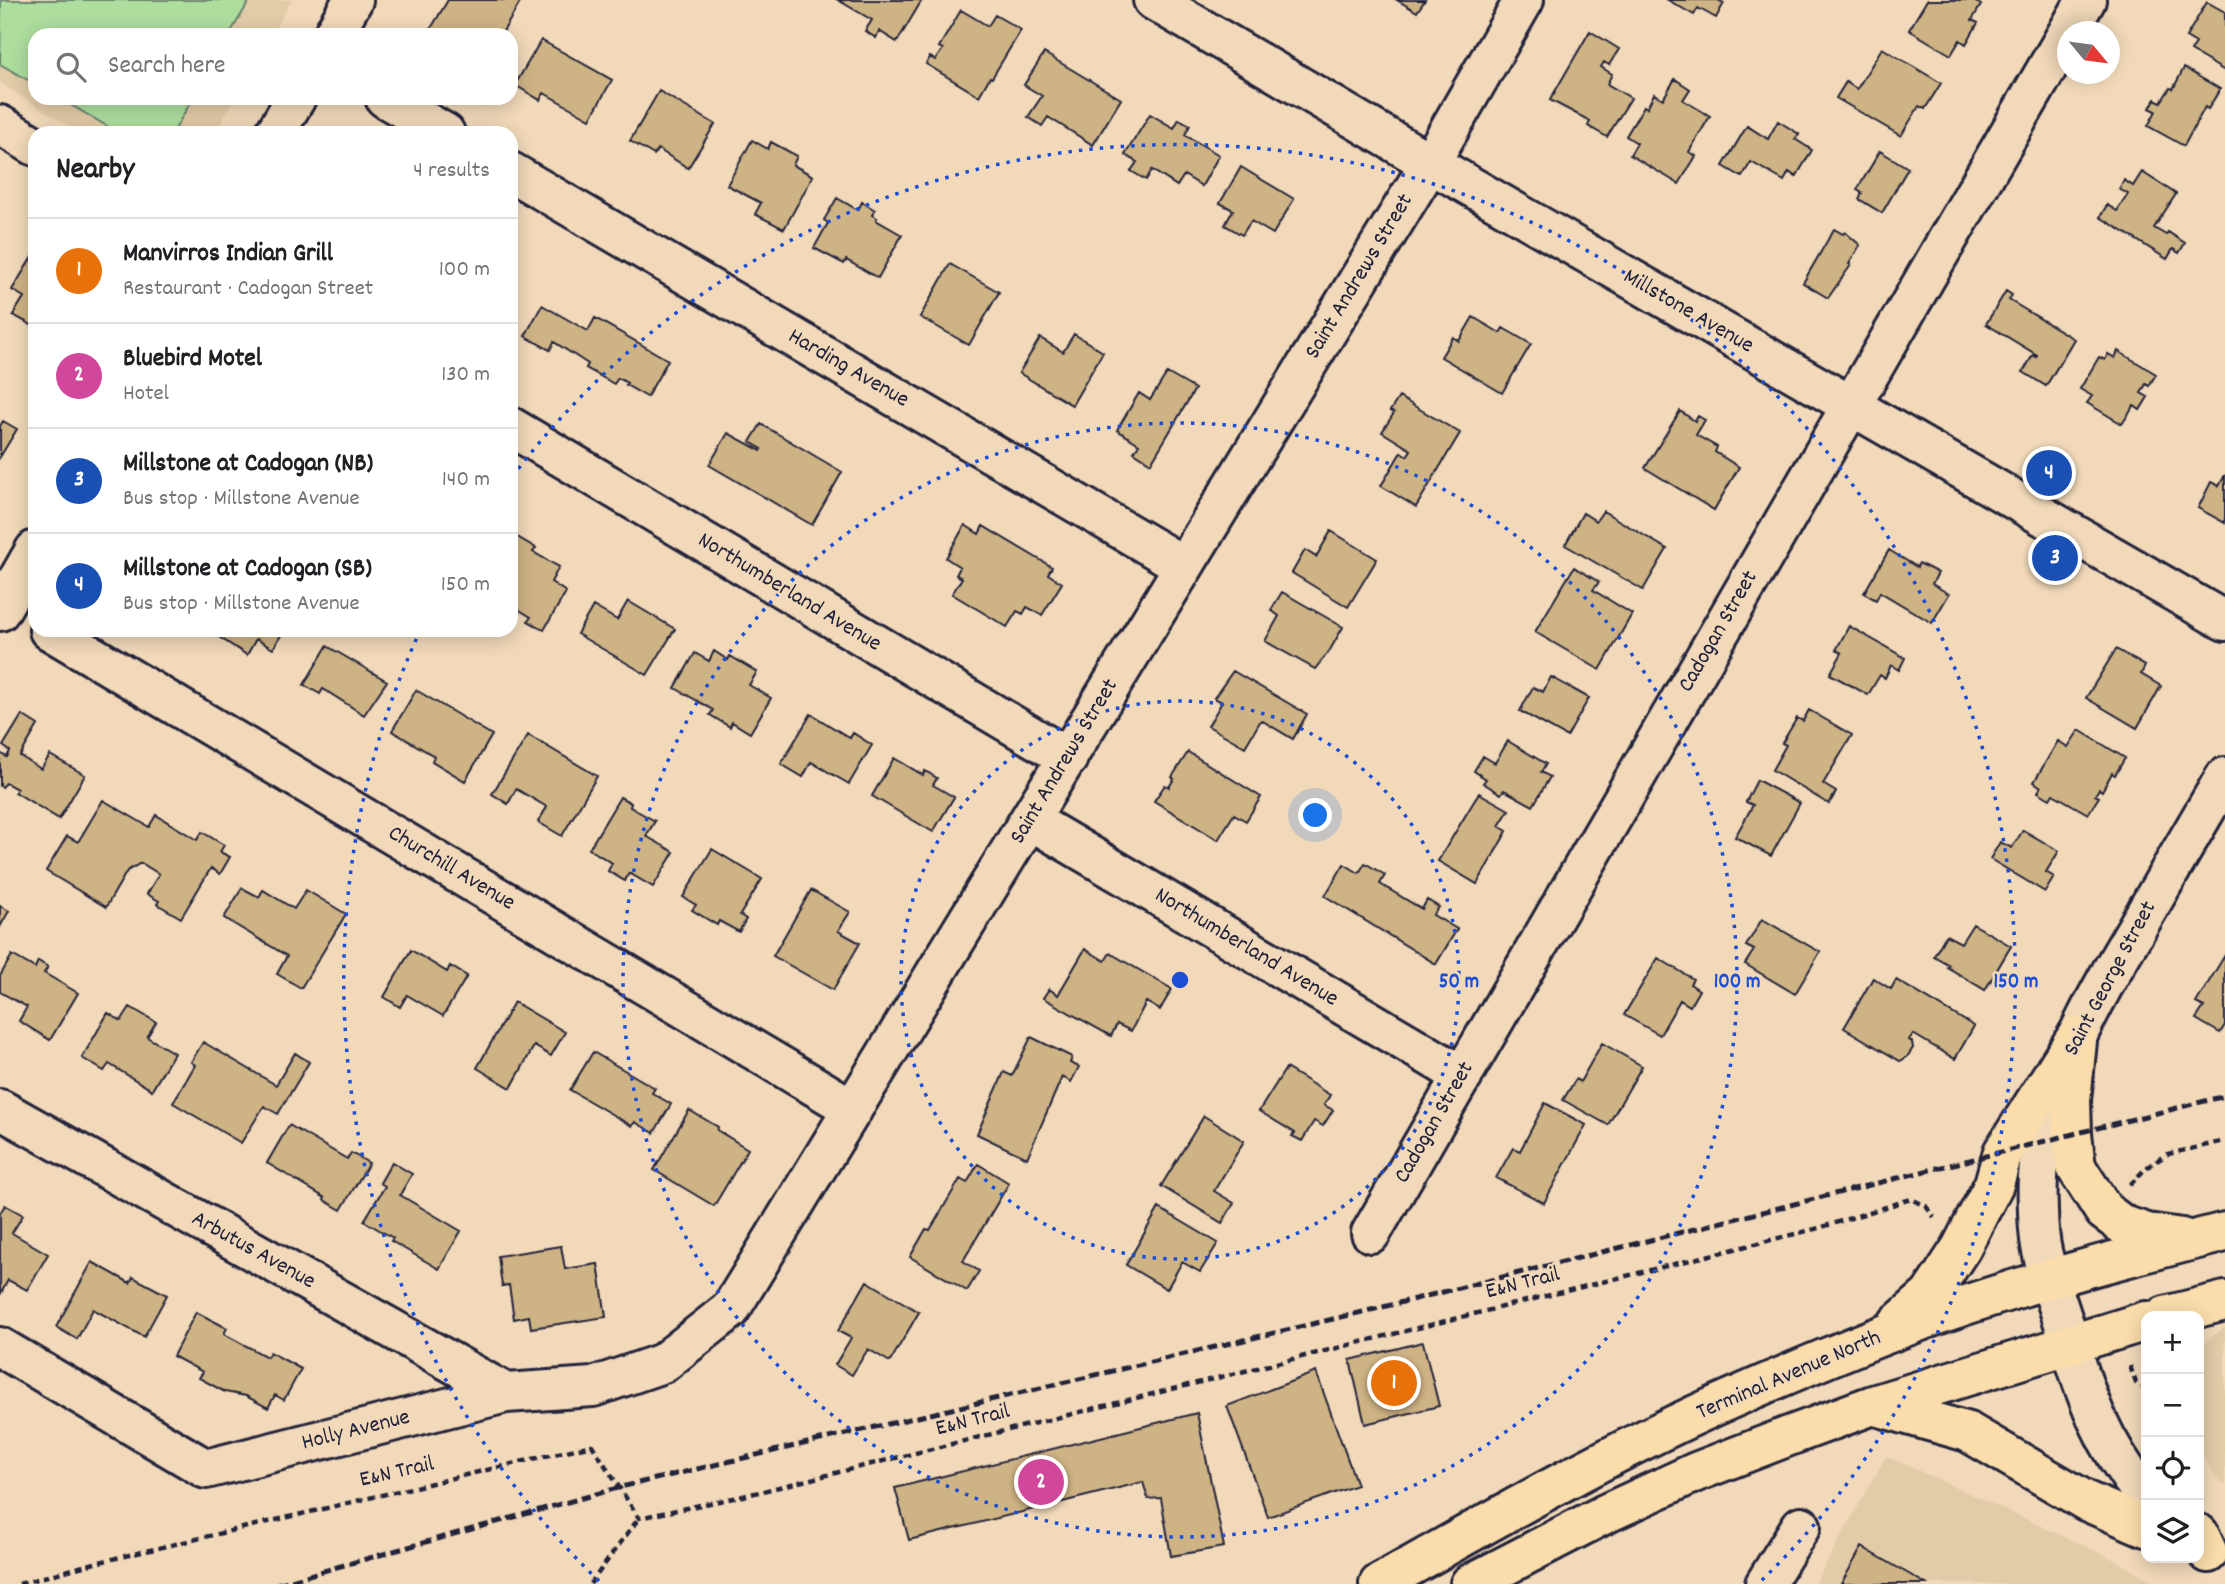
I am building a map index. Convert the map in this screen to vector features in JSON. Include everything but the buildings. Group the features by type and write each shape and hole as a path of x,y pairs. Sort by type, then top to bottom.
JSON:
{"main road":[{"path":"2077,1036 2071,1100 2076,1167 2104,1211 2123,1225 2147,1233 2210,1236"},
{"path":"1883,1335 1930,1295 1945,1274 1994,1184 2003,1152 2077,1036"},
{"name":"Terminal Avenue North","path":"1378,1584 1623,1450 1713,1407 1883,1335 2050,1279 2210,1236"},
{"path":"1470,1584 1605,1514 1696,1472 1873,1405 2141,1323"},
{"path":"1873,1405 1968,1432 2086,1501 2141,1525"}],"street":[{"path":"337,28 353,0"},
{"name":"Millstone Avenue","path":"1153,0 1430,163 2225,621"},
{"name":"Saint Andrews Street","path":"506,1393 593,1387 663,1363 730,1310 1430,163 1524,0"},
{"name":"Cadogan Street","path":"2074,21 2086,0"},
{"name":"Cadogan Street","path":"1371,1233 2057,51"},
{"path":"279,126 292,105"},
{"path":"397,105 433,126"},
{"path":"0,125 28,142"},
{"name":"Harding Avenue","path":"518,176 1184,566"},
{"name":"Northumberland Avenue","path":"518,431 1068,758"},
{"path":"10,609 28,567"},
{"name":"Churchill Avenue","path":"61,637 853,1109"},
{"name":"Saint George Street","path":"2141,1491 2101,1432 2081,1384 2050,1279 2040,1244 2038,1179 2041,1142 2051,1104 2077,1036 2110,972 2225,777"},
{"name":"Northumberland Avenue","path":"1030,820 1462,1076"},
{"name":"Arbutus Avenue","path":"0,1109 506,1393"},
{"name":"Holly Avenue","path":"0,1347 206,1469 506,1393"},
{"path":"1765,1584 1801,1525"}],"path":[{"path":"2126,1188 2146,1168 2168,1154 2225,1141"},
{"name":"E&N Trail","path":"19,1584 87,1565 592,1445 639,1518 743,1496 1819,1228 1911,1199 1926,1206 1939,1226"},
{"path":"2130,1363 2136,1383 2141,1388"},
{"path":"2121,1373 2132,1371"},
{"path":"590,1584 639,1518"}],"shaded area":[{"path":"0,0 292,0 275,28 28,28 28,101 0,83"},
{"path":"35,105 231,105 219,126 68,126"},
{"path":"2225,1327 2225,1486 2216,1478 2204,1458 2204,1343"},
{"path":"1886,1456 2113,1559 2158,1584 1815,1584"}],"green space":[{"path":"1,0 250,0 233,28 28,28 28,80 0,64"},
{"path":"71,105 189,105 177,126 107,126"}],"railway":[{"path":"277,1584 621,1487 1367,1311 2225,1096"}],"place":[{"name":"Millstone at Cadogan (SB)","path":"2049,473"},
{"name":"Millstone at Cadogan (NB)","path":"2055,558"},
{"name":"Manvirros Indian Grill","path":"1394,1383"},
{"name":"Bluebird Motel","path":"1041,1482"}]}
